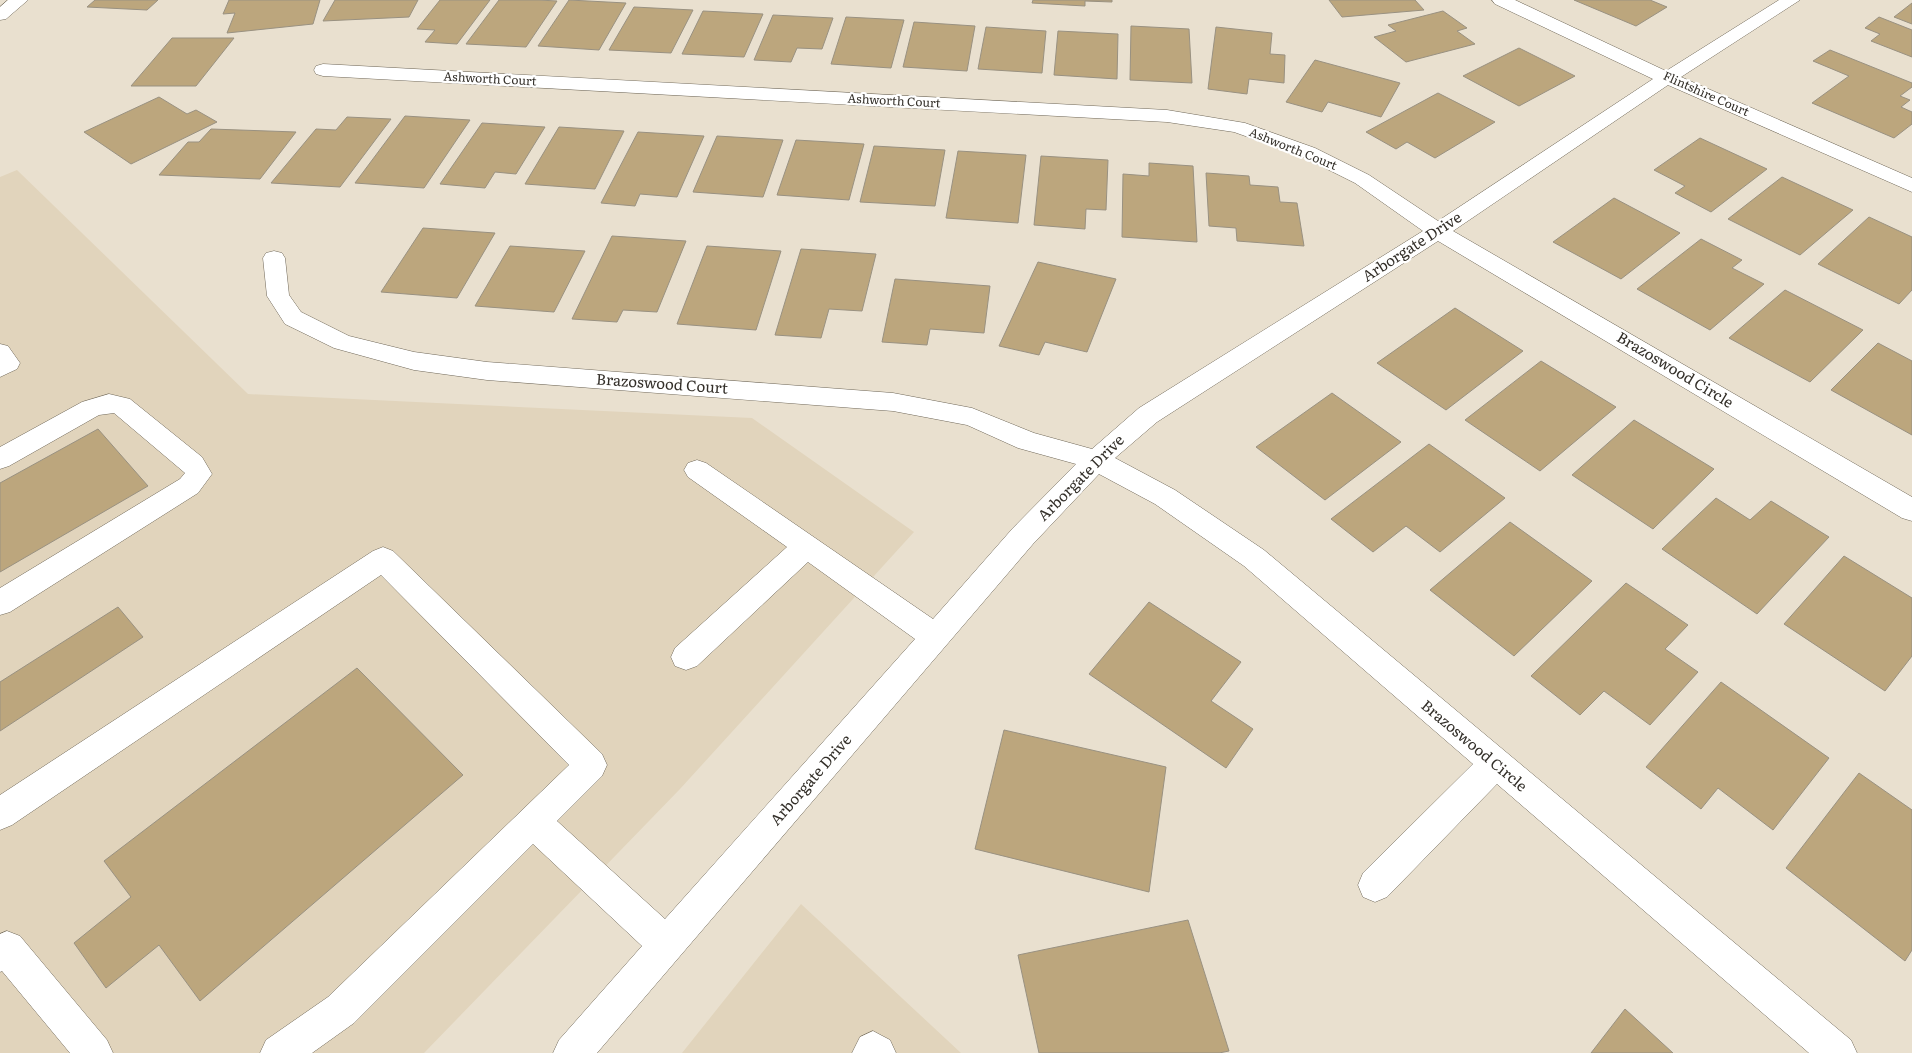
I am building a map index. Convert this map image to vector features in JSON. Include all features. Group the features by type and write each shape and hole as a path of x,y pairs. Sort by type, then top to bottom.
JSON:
{"street":[{"path":"0,15 19,0"},
{"name":"Flintshire Court","path":"1501,0 1667,78 1912,186"},
{"name":"Arborgate Drive","path":"572,1053 1023,536 1096,460 1148,415 1438,230 1667,78 1791,0"},
{"name":"Ashworth Court","path":"323,70 1167,116 1238,127 1308,152 1362,179 1438,230"},
{"name":"Brazoswood Circle","path":"1438,230 1912,510"},
{"name":"Brazoswood Court","path":"274,258 278,296 293,318 342,342 414,361 487,371 893,402 972,417 1027,441 1096,460"},
{"path":"0,459 91,408 109,403 121,405 193,464 199,474 189,486 0,603"},
{"name":"Brazoswood Circle","path":"1096,460 1165,496 1254,558 1494,764 1838,1053"},
{"path":"697,470 936,637"},
{"path":"686,657 806,547"},
{"path":"0,814 382,559 591,765 341,1010 279,1053"},
{"path":"1375,885 1494,764"},
{"path":"533,821 667,946"},
{"path":"2,947 94,1053"},
{"path":"871,1053 873,1050 876,1053"}],"shaded area":[{"path":"17,170 248,394 752,418 914,532 680,789 424,1053 0,1053 0,177"},
{"path":"801,904 961,1053 682,1053"}],"building":[{"path":"95,0 158,0 147,10 87,7"},
{"path":"229,0 320,0 313,24 227,33 235,13 223,14"},
{"path":"335,0 418,0 409,17 323,21"},
{"path":"440,0 490,0 457,44 425,42 435,30 417,29"},
{"path":"499,0 557,1 526,47 466,44"},
{"path":"569,0 626,3 599,50 538,46"},
{"path":"1033,0 1112,0 1112,2 1085,1 1085,6 1032,3"},
{"path":"1329,0 1415,0 1424,10 1342,17"},
{"path":"1574,0 1650,0 1667,7 1636,26"},
{"path":"1912,3 1912,24 1894,17"},
{"path":"634,7 693,10 671,53 609,50"},
{"path":"703,11 763,14 744,57 682,54"},
{"path":"1443,11 1467,28 1457,31 1475,44 1406,62 1374,37 1396,31 1388,25"},
{"path":"773,15 833,18 822,49 797,48 791,62 754,60"},
{"path":"846,17 904,20 891,68 831,64"},
{"path":"1879,17 1912,30 1912,57 1871,41 1880,34 1865,28"},
{"path":"914,22 975,26 967,71 903,67"},
{"path":"1131,26 1189,29 1192,83 1130,80"},
{"path":"986,27 1046,31 1042,73 978,69"},
{"path":"1216,27 1272,33 1270,54 1285,55 1284,83 1249,79 1247,94 1208,89"},
{"path":"1058,31 1118,34 1117,79 1054,75"},
{"path":"172,38 234,38 196,86 131,86"},
{"path":"1519,48 1575,76 1519,106 1463,76"},
{"path":"1830,50 1912,83 1912,87 1900,96 1910,100 1901,107 1912,112 1912,124 1894,138 1812,103 1849,76 1813,61"},
{"path":"1315,60 1400,83 1381,117 1328,102 1322,112 1286,102"},
{"path":"1438,93 1495,122 1435,158 1407,142 1396,149 1366,132"},
{"path":"159,97 187,114 196,110 217,122 131,164 84,132"},
{"path":"405,116 470,120 424,188 355,183"},
{"path":"347,117 391,119 340,187 271,183 316,129 336,130"},
{"path":"482,123 545,127 516,174 495,172 485,188 440,184"},
{"path":"559,127 624,131 595,189 525,184"},
{"path":"211,129 296,132 260,179 159,175 188,142 199,142"},
{"path":"638,132 704,136 677,197 640,194 635,206 601,203"},
{"path":"717,136 783,140 763,197 693,192"},
{"path":"1700,138 1767,169 1711,212 1675,193 1685,186 1654,170"},
{"path":"796,140 864,144 849,200 777,195"},
{"path":"874,146 945,150 935,206 860,202"},
{"path":"958,151 1026,155 1018,223 946,218"},
{"path":"1041,156 1108,160 1106,210 1086,209 1085,229 1034,225"},
{"path":"1149,163 1193,166 1197,242 1122,237 1123,174 1149,176"},
{"path":"1206,173 1249,176 1250,185 1278,187 1280,202 1297,203 1304,246 1237,241 1236,228 1209,226"},
{"path":"1782,177 1853,210 1800,255 1728,219"},
{"path":"1614,198 1680,233 1621,279 1553,242"},
{"path":"1869,217 1912,237 1912,290 1899,304 1818,264"},
{"path":"423,228 495,233 457,298 381,292"},
{"path":"612,236 686,241 657,312 623,310 617,322 572,319"},
{"path":"1701,239 1742,260 1732,268 1764,284 1710,330 1637,289"},
{"path":"510,246 585,251 554,312 475,306"},
{"path":"707,246 781,251 756,330 677,324"},
{"path":"801,249 876,254 862,311 829,309 821,338 775,335"},
{"path":"1038,262 1116,279 1087,352 1045,342 1039,355 999,346"},
{"path":"895,279 990,286 984,333 930,329 927,345 882,342"},
{"path":"1785,290 1863,330 1810,382 1729,338"},
{"path":"1455,308 1523,351 1446,410 1377,363"},
{"path":"1878,343 1912,361 1912,435 1831,390"},
{"path":"1541,361 1616,407 1540,471 1465,420"},
{"path":"1332,393 1401,442 1325,500 1256,447"},
{"path":"1634,420 1714,469 1653,529 1572,475"},
{"path":"98,429 148,486 0,572 0,483"},
{"path":"1429,444 1505,498 1440,552 1406,526 1373,552 1331,519"},
{"path":"1716,498 1750,520 1771,501 1829,537 1757,614 1662,549"},
{"path":"1510,522 1592,581 1514,656 1430,590"},
{"path":"1844,556 1912,598 1912,656 1885,691 1784,624"},
{"path":"1626,583 1688,625 1665,649 1698,672 1650,725 1604,691 1580,715 1531,676"},
{"path":"1149,602 1241,662 1211,701 1253,729 1226,768 1089,674"},
{"path":"118,607 143,637 0,731 0,682"},
{"path":"357,668 463,775 200,1001 159,945 106,988 74,943 131,897 104,861"},
{"path":"1721,682 1829,758 1773,830 1718,788 1701,809 1646,767"},
{"path":"1004,730 1166,767 1149,892 975,849"},
{"path":"1859,773 1912,810 1912,950 1905,961 1786,868"},
{"path":"1188,920 1229,1051 1219,1053 1039,1053 1018,955"},
{"path":"1625,1009 1673,1053 1591,1053"}]}
